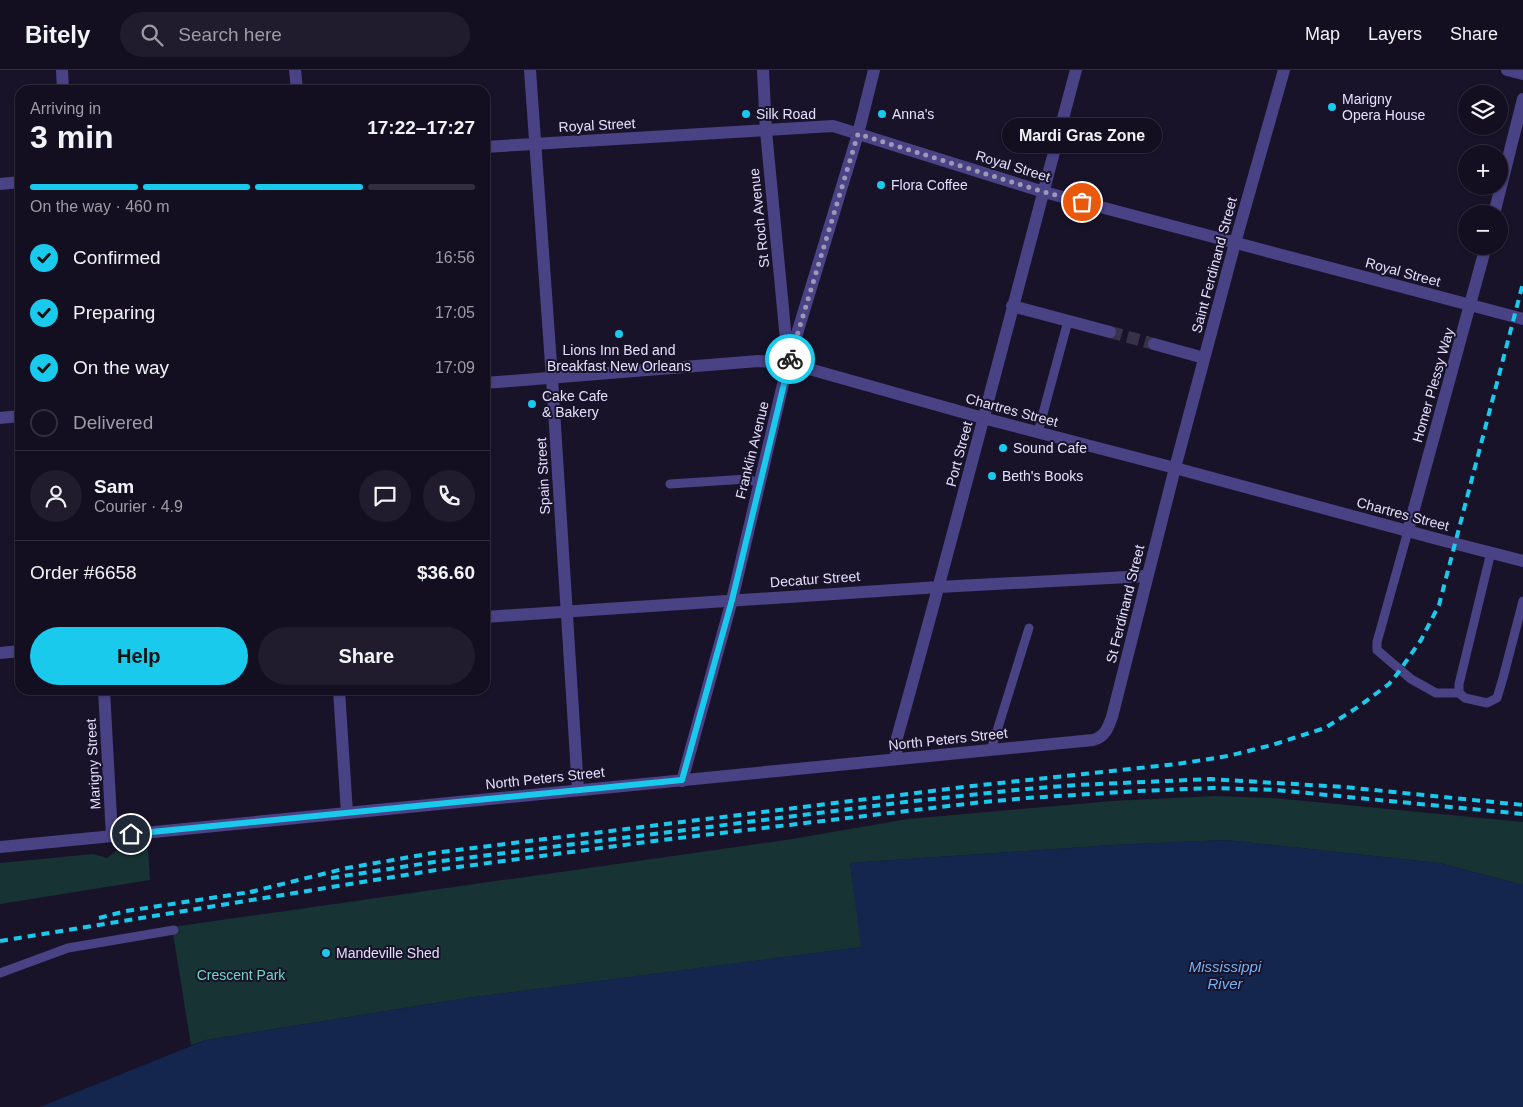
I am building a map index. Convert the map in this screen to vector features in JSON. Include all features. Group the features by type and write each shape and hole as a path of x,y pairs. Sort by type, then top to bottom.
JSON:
{"street":[{"path":"62,70 63,85"},
{"path":"295,70 296,85"},
{"name":"Spain Street","path":"530,70 578,790"},
{"name":"St Roch Avenue","path":"763,70 766,131 788,363"},
{"name":"Franklin Avenue","path":"682,780 732,600 788,363 858,134 874,70"},
{"name":"Port Street","path":"896,759 897,738 1076,70"},
{"name":"Saint Ferdinand Street","path":"1176,468 1235,243 1284,70"},
{"path":"1507,70 1523,74"},
{"path":"1496,205 1523,99"},
{"name":"Royal Street","path":"490,147 834,126 1044,192 1523,319"},
{"path":"0,184 15,182"},
{"name":"Homer Plessy Way","path":"1408,531 1484,255"},
{"path":"1012,306 1110,332"},
{"path":"1154,344 1204,358"},
{"name":"Chartres Street","path":"490,382 758,361 788,363 983,418 1523,561"},
{"path":"0,418 15,416"},
{"name":"St Ferdinand Street","path":"1093,740 1104,734 1112,717 1176,468"},
{"name":"Decatur Street","path":"490,617 939,587 1147,576"},
{"path":"0,653 15,652"},
{"name":"Marigny Street","path":"104,695 112,836"},
{"path":"339,695 347,813"},
{"name":"North Peters Street","path":"0,847 1093,740"}],"lane":[{"path":"1038,432 1068,321"},
{"path":"670,484 747,479 759,483"},
{"path":"1408,531 1377,642 1377,650 1411,679 1436,692 1459,693 1465,698 1487,703 1496,698 1523,601"},
{"path":"1459,693 1458,684 1491,552"},
{"path":"991,750 1029,628"},
{"path":"0,973 68,948 174,930"}],"green space":[{"name":"Crescent Park","path":"1215,796 1274,798 1523,822 1523,885 1439,863 1226,840 1113,845 850,863 862,947 467,998 206,1040 191,1045 172,927 786,840 908,819 1112,801"},
{"path":"148,848 150,880 0,904 0,863 93,854 107,858 116,851"}],"water":[{"name":"Mississippi River","path":"1226,840 1439,863 1523,884 1523,1107 40,1107 206,1040 467,998 861,947 850,863 1113,845"}],"tunnel":[{"path":"1110,332 1154,344"}],"railway":[{"path":"250,892 347,868 433,853 972,786 1177,764 1228,756 1272,745 1325,728 1389,684 1421,640 1439,605 1523,283"},
{"path":"331,878 434,862 905,802 1077,785 1210,779 1344,787 1523,805"},
{"path":"0,941 436,870 654,841 1027,798 1213,788 1276,790 1523,814"},
{"path":"99,918 126,911 257,891"}],"way so far":[{"path":"790,359 858,134 1082,202"}],"place":[{"name":"Marigny Opera House","path":"1332,107"},
{"name":"Silk Road","path":"746,114"},
{"name":"Anna's","path":"882,114"},
{"name":"Flora Coffee","path":"881,185"},
{"name":"Mardi Gras Zone","path":"1082,202"},
{"name":"Lions Inn Bed and Breakfast New Orleans","path":"619,334"},
{"name":"Cake Cafe & Bakery","path":"532,404"},
{"name":"Sound Cafe","path":"1003,448"},
{"name":"Beth's Books","path":"992,476"},
{"name":"Mandeville Shed","path":"326,953"}],"route":[{"path":"131,834 682,780 732,600 790,359"}]}
